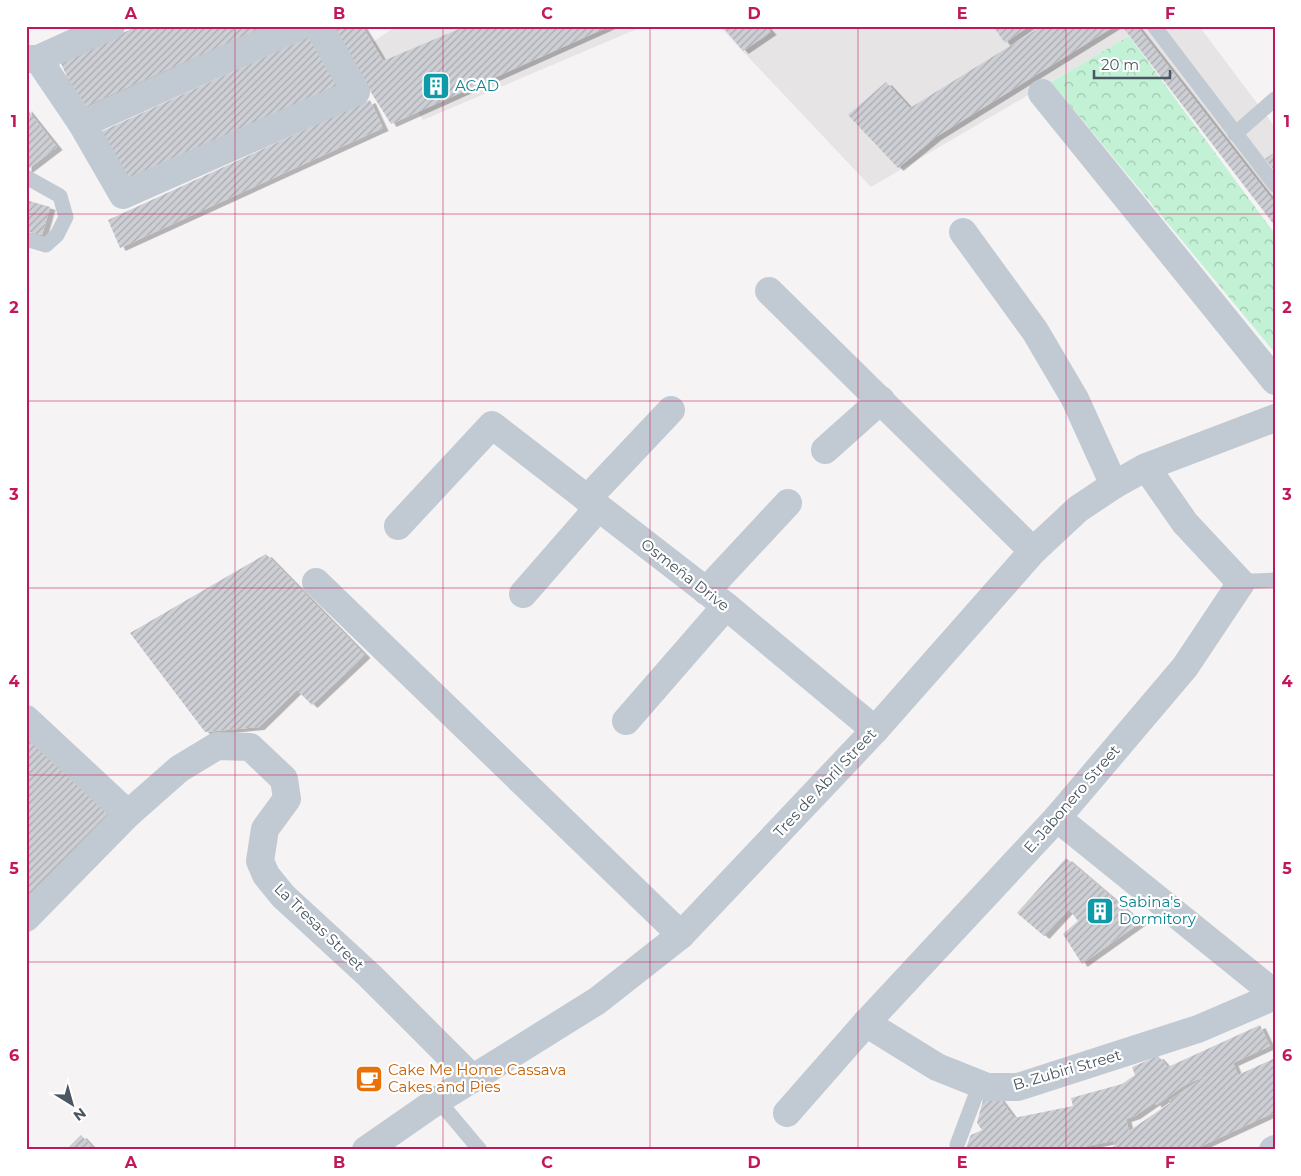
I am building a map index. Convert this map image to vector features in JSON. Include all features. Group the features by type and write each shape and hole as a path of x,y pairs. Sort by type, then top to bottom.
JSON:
{"street":[{"path":"111,26 32,59 82,124 123,195 356,92 318,26"},
{"path":"82,124 300,26"},
{"path":"1042,93 1275,381"},
{"path":"963,232 1035,331 1075,399 1114,485"},
{"path":"769,291 1033,551"},
{"path":"826,450 881,400"},
{"path":"523,594 592,503 671,410"},
{"name":"Tres de Abril Street","path":"381,1145 438,1100 596,1001 681,935 875,730 1033,551 1078,509 1114,485 1146,467 1275,418"},
{"name":"Osmeña Drive","path":"398,526 492,425 716,599 875,730"},
{"path":"1146,467 1185,523 1241,583"},
{"path":"626,721 788,502"},
{"path":"316,582 681,935"},
{"name":"E. Jabonero Street","path":"786,1113 866,1023 1057,818 1185,667 1241,583"},
{"path":"26,719 128,814"},
{"name":"La Tresas Street","path":"26,918 128,814 179,769 218,746 250,748 284,779 287,799 265,829 260,861 266,875 283,896 370,976 473,1079"},
{"path":"1057,818 1275,995"},
{"name":"B. Zubiri Street","path":"866,1023 937,1067 986,1087 1018,1087 1198,1029 1275,995"}],"lane":[{"path":"1154,26 1234,134 1275,185"},
{"path":"1234,134 1275,99"},
{"path":"26,177 60,196 66,217 56,235 46,245 26,239"},
{"path":"1241,583 1275,580"},
{"path":"957,1145 980,1084"},
{"path":"438,1100 480,1150"}],"shaded area":[{"name":"ACAD","path":"399,26 644,26 423,120 373,42"},
{"path":"719,26 1199,26 1275,127 1275,226 1129,36 871,187"}],"green space":[{"path":"1129,36 1275,234 1275,353 1051,82"}],"building":[{"path":"138,26 265,26 81,108 60,61"},
{"name":"ACAD","path":"329,26 362,26 383,61 466,26 486,26 489,28 494,26 610,26 391,124"},
{"path":"722,26 766,26 771,32 743,51"},
{"path":"993,26 1029,26 1005,43"},
{"path":"1042,26 1115,26 936,137 898,168 848,115 886,82 910,108"},
{"path":"1122,26 1137,26 1275,203 1275,226"},
{"path":"315,34 340,86 119,184 96,134"},
{"path":"370,100 383,128 120,248 108,220"},
{"path":"26,108 57,147 27,170 26,169"},
{"path":"1275,152 1275,171 1265,159"},
{"path":"26,200 50,207 42,235 26,231"},
{"path":"266,554 365,655 312,705 297,690 259,727 205,732 130,633"},
{"path":"26,735 108,815 26,899"},
{"name":"Sabina's Dormitory","path":"1066,858 1141,922 1082,964 1063,934 1078,921 1069,909 1044,936 1017,913"},
{"path":"1260,1025 1270,1046 1233,1063 1238,1075 1275,1058 1275,1112 1193,1150 1108,1150 1115,1145 1113,1142 1117,1140 1082,1147 1083,1150 965,1150 971,1135 982,1130 977,1123 983,1100 999,1098 1014,1118 1073,1106 1071,1098 1122,1084 1135,1075 1132,1067 1158,1056 1168,1067","holes":["1205,1076 1169,1101 1170,1103 1129,1131 1126,1119 1135,1116 1155,1102 1156,1105 1185,1085"]},
{"path":"81,1135 95,1150 66,1150"}],"place":[{"name":"ACAD","path":"436,86"},
{"name":"Sabina's Dormitory","path":"1100,911"},
{"name":"Cake Me Home Cassava Cakes and Pies","path":"369,1079"}]}
